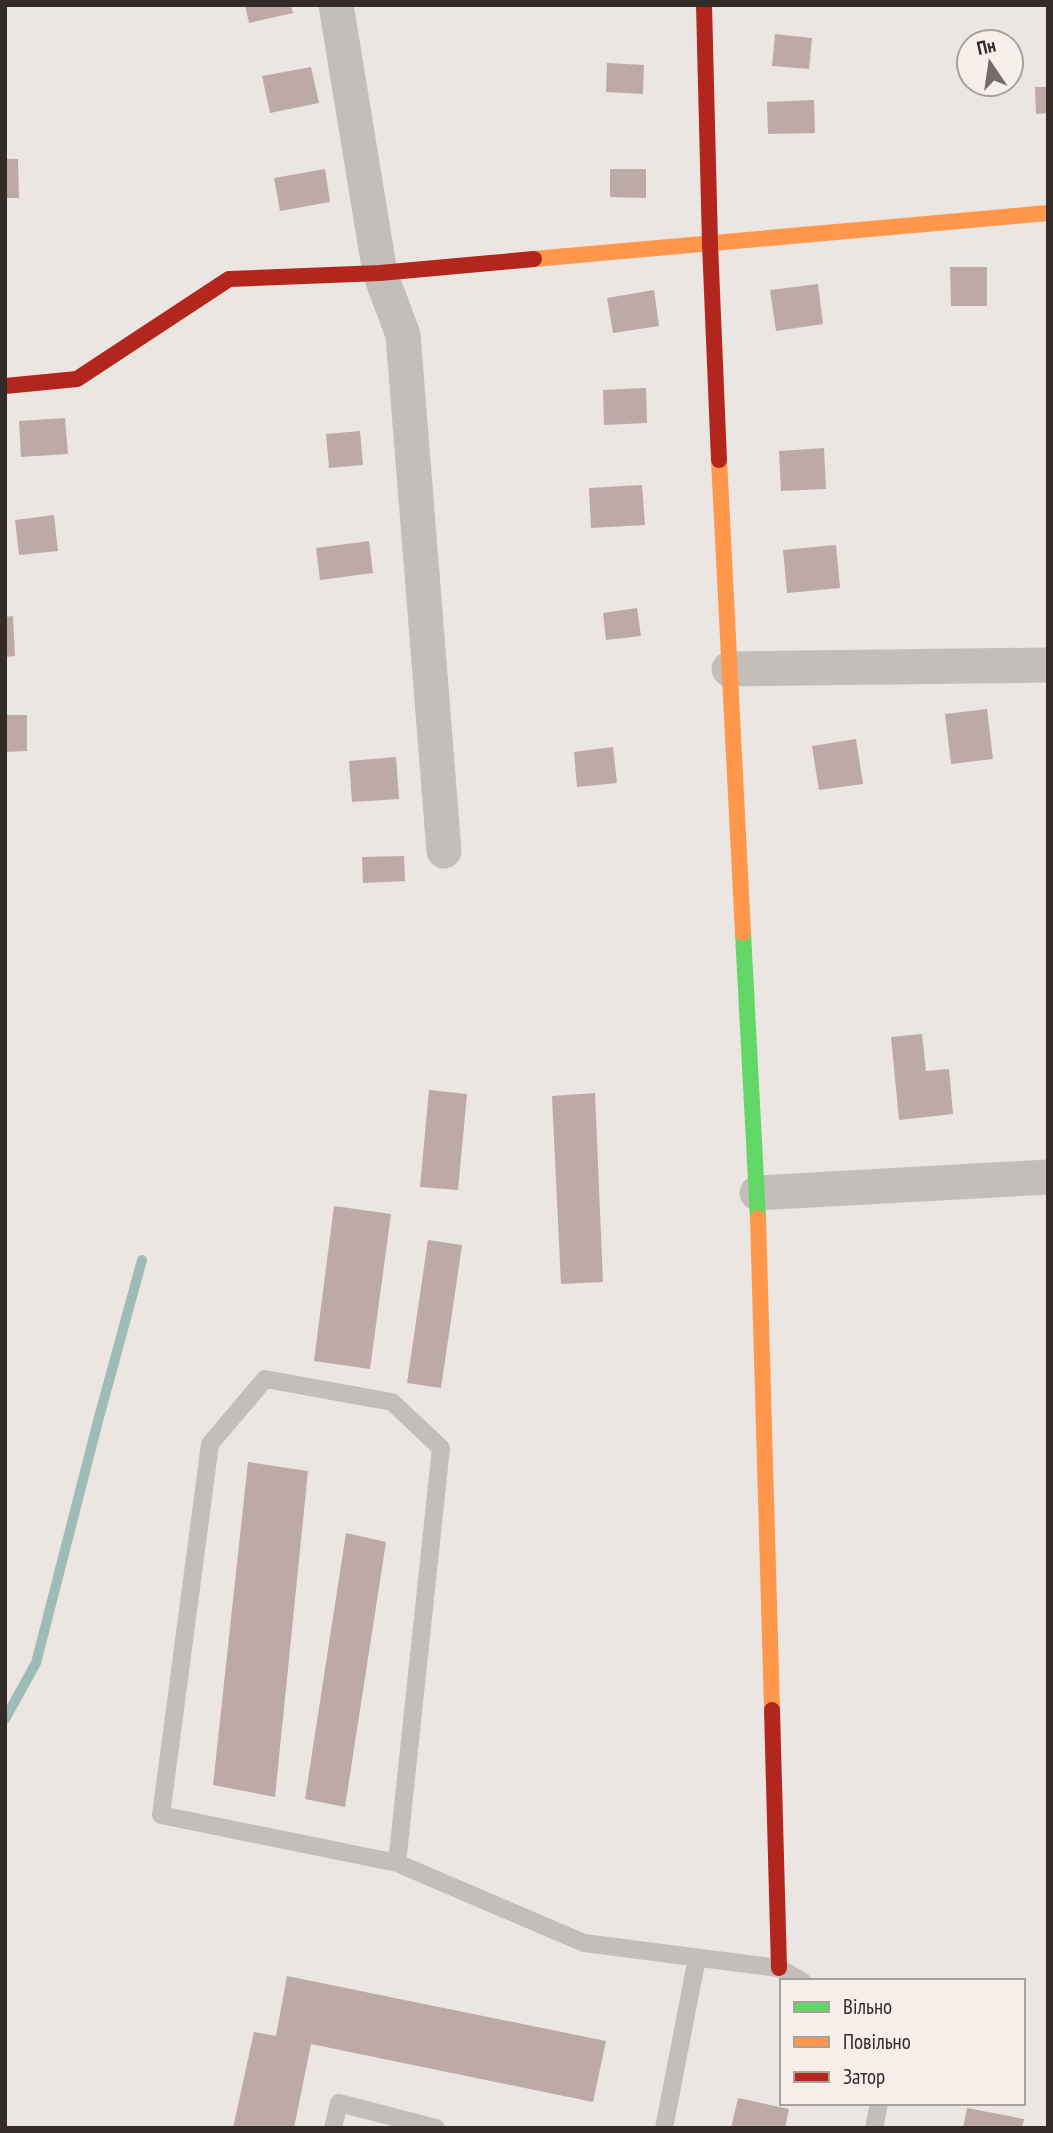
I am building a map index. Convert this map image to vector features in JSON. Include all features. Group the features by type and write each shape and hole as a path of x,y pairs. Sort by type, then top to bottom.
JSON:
{"street":[{"path":"336,5 380,274 402,335 444,852"},
{"path":"704,5 710,244 757,1193 779,1968"},
{"path":"5,386 77,379 229,279 380,274 1048,213"},
{"path":"729,669 1048,665"},
{"path":"757,1193 1048,1177"}],"lane":[{"path":"397,1863 441,1448 392,1402 265,1379 210,1444 160,1815 397,1863 584,1943 779,1968 798,1979"},
{"path":"664,2128 697,1958"},
{"path":"333,2128 338,2103 436,2128"},
{"path":"874,2128 879,2105"}],"building":[{"path":"245,5 291,5 293,13 249,23"},
{"path":"775,34 812,38 809,69 772,66"},
{"path":"607,63 644,65 643,94 606,92"},
{"path":"311,67 319,103 270,113 262,76"},
{"path":"1035,87 1048,87 1048,113 1036,114"},
{"path":"814,100 815,133 768,134 767,102"},
{"path":"5,159 18,159 19,198 5,198"},
{"path":"325,169 330,202 280,211 274,178"},
{"path":"610,169 646,169 646,198 610,197"},
{"path":"950,267 987,267 987,306 951,306"},
{"path":"818,284 823,324 776,331 770,290"},
{"path":"654,290 659,326 613,333 607,298"},
{"path":"646,388 647,423 604,425 603,390"},
{"path":"65,418 68,454 21,457 19,421"},
{"path":"360,431 363,465 329,468 326,434"},
{"path":"824,448 826,489 781,491 779,451"},
{"path":"642,485 645,525 591,528 589,488"},
{"path":"54,515 58,551 19,555 15,520"},
{"path":"369,541 373,573 320,580 316,548"},
{"path":"836,545 840,588 787,593 783,550"},
{"path":"637,608 641,636 606,640 603,613"},
{"path":"13,616 15,656 5,657 5,617"},
{"path":"987,709 993,759 951,764 945,714"},
{"path":"5,715 27,715 27,751 5,752"},
{"path":"856,739 863,784 819,790 812,746"},
{"path":"613,747 617,783 577,787 574,752"},
{"path":"396,757 399,799 352,802 349,761"},
{"path":"404,856 405,881 363,883 362,857"},
{"path":"922,1034 926,1071 949,1069 953,1114 899,1120 891,1037"},
{"path":"429,1090 467,1094 458,1190 420,1187"},
{"path":"595,1093 603,1282 561,1284 552,1096"},
{"path":"334,1206 391,1214 370,1369 314,1361"},
{"path":"428,1240 462,1245 441,1388 407,1383"},
{"path":"248,1462 308,1471 275,1797 213,1785"},
{"path":"346,1533 386,1542 345,1807 305,1799"},
{"path":"287,1976 606,2041 593,2102 311,2044 294,2128 233,2128 254,2032 276,2036"},
{"path":"738,2098 789,2109 785,2128 731,2128"},
{"path":"967,2108 1024,2119 1022,2128 963,2128"}],"waterway":[{"path":"5,1719 36,1663 142,1260"}],"traffic: fast":[{"path":"743,933 758,1218"}],"traffic: slow":[{"path":"534,259 1048,213"},
{"path":"719,460 743,933"},
{"path":"758,1218 772,1710"}],"traffic: jam":[{"path":"704,5 719,460"},
{"path":"5,386 77,379 229,279 380,273 534,259"},
{"path":"772,1710 779,1968"}]}
